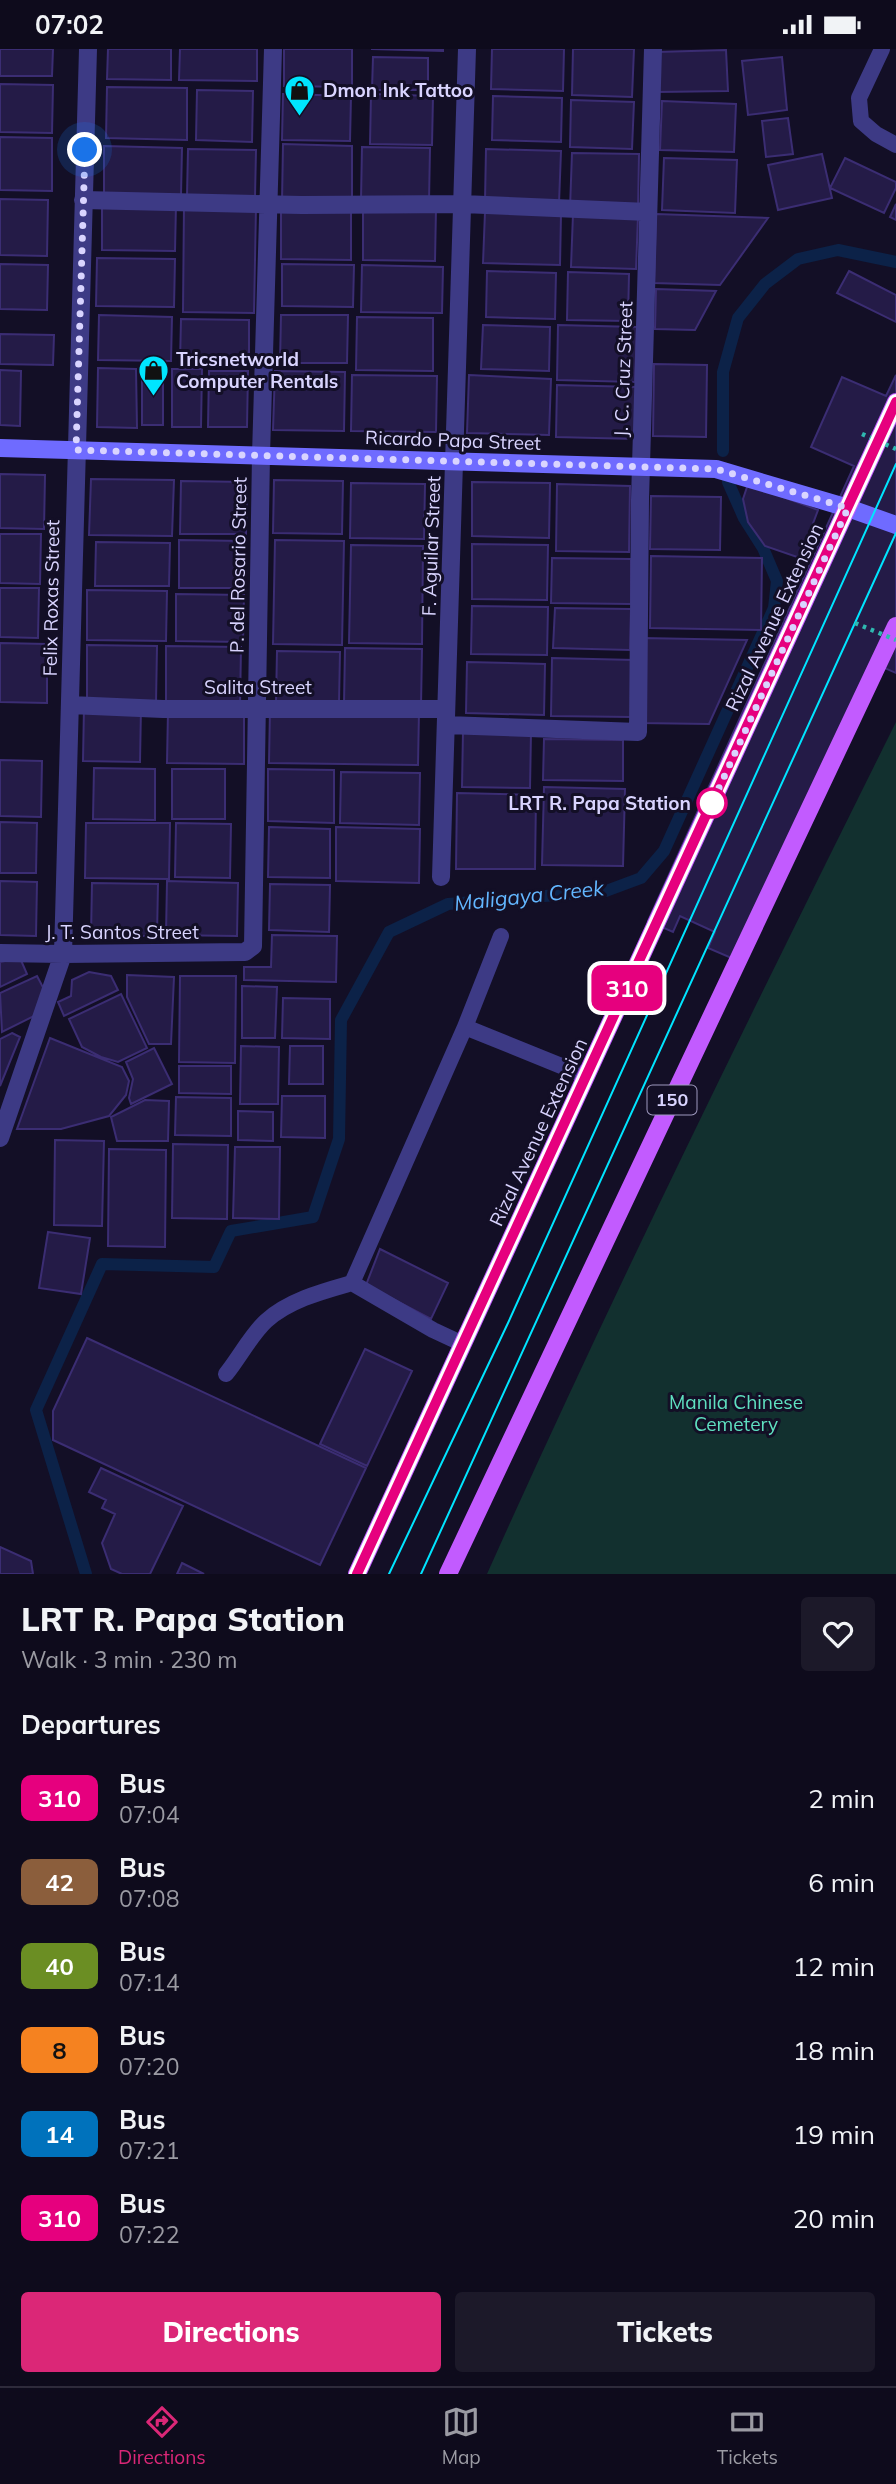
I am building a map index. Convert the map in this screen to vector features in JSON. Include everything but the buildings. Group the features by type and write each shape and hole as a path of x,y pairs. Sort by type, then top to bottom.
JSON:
{"main road":[{"name":"Rizal Avenue Extension","path":"357,1574 896,402"},
{"name":"150","path":"448,1574 896,626"}],"street":[{"name":"Felix Roxas Street","path":"0,1138 63,954 88,49"},
{"name":"P. del Rosario Street","path":"245,952 253,946 261,455 273,49"},
{"name":"F. Aguilar Street","path":"441,877 467,49"},
{"name":"J. C. Cruz Street","path":"638,732 641,467 653,49"},
{"path":"83,200 463,204 648,212"},
{"name":"Ricardo Papa Street","path":"0,447 716,469 896,525"},
{"name":"Salita Street","path":"70,705 163,709 257,708 446,717 638,732"},
{"name":"J. T. Santos Street","path":"0,953 245,952"}],"lane":[{"path":"882,49 859,98 861,121 876,134 896,145"},
{"path":"352,1283 465,1027 501,936"},
{"path":"465,1027 586,1076"},
{"path":"226,1374 266,1321 287,1307 352,1283 433,1330 463,1344"}],"path":[{"path":"862,434 896,449"},
{"path":"855,623 896,640"}],"green space":[{"name":"Manila Chinese Cemetery","path":"896,722 896,1574 487,1574 636,1252"}],"waterway":[{"name":"Maligaya Creek","path":"723,451 723,372 738,318 765,284 798,259 838,250 896,262"},
{"name":"Maligaya Creek","path":"86,1574 36,1410 102,1264 214,1267 231,1231 313,1217 339,1139 341,1020 389,932 448,904 606,891 641,878 664,851 774,608 777,581 728,482"}],"tram line":[{"path":"389,1574 508,1323 896,464"},
{"path":"421,1574 896,533"}],"bus line":[{"name":"310","path":"357,1574 896,402"}],"place":[{"name":"Dmon Ink Tattoo","path":"300,117"},
{"name":"Tricsnetworld Computer Rentals","path":"153,397"},
{"name":"LRT R. Papa Station","path":"712,803"}],"route":[{"path":"85,150 76,450 716,469 848,508 712,803"}]}
